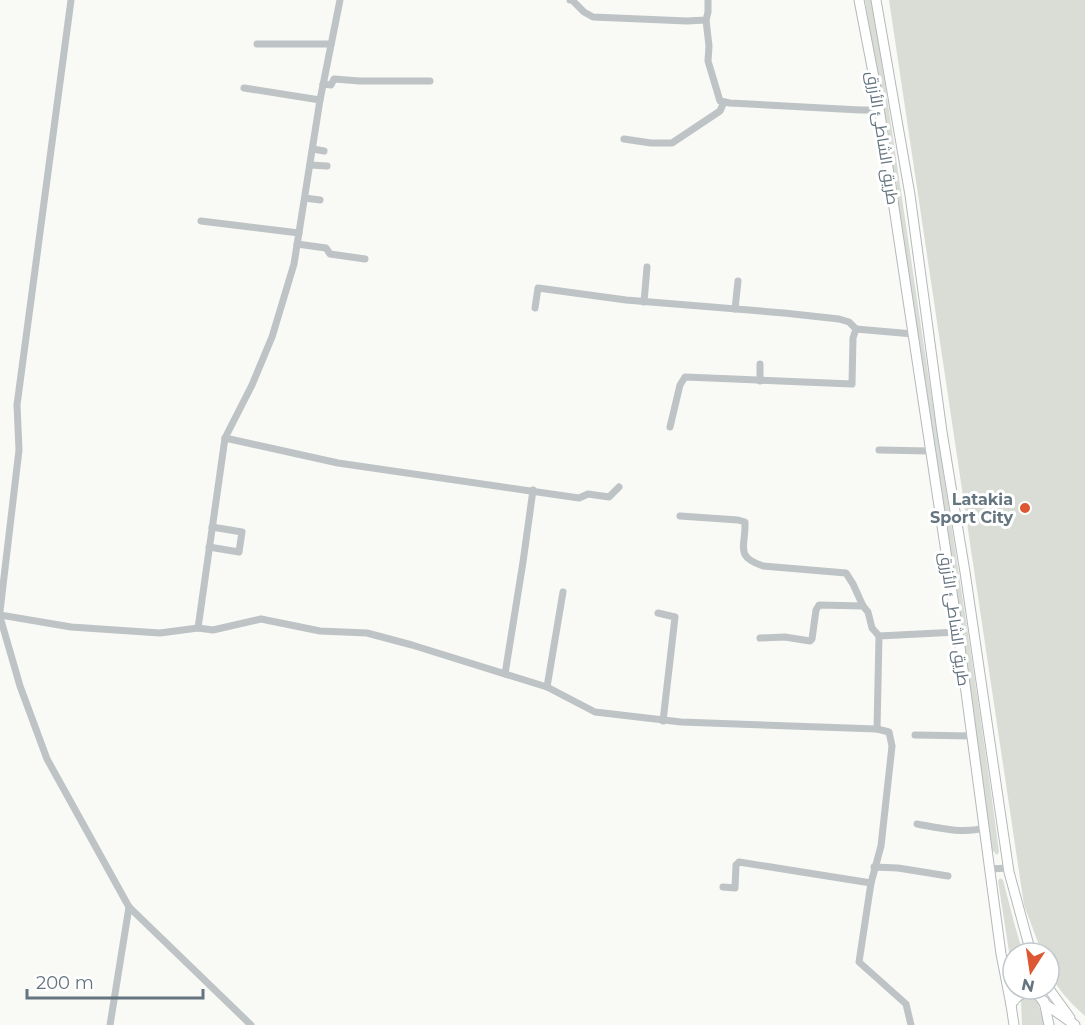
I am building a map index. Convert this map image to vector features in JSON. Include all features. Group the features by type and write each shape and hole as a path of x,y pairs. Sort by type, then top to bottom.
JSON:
{"main road":[{"name":"طريق الشاطئ الأزرق","path":"859,0 879,110 913,334 958,632 1001,954 1014,1025"},
{"name":"طريق الشاطئ الأزرق","path":"876,0 910,195 942,432 1008,868 1028,941"},
{"path":"1011,1005 1020,995 1030,991 1037,993 1045,1004 1075,1025"},
{"path":"1044,1001 1049,1025"},
{"path":"1058,1001 1075,1025"}],"street":[{"path":"71,0 17,405 19,450 0,614 20,686 47,759 129,907 251,1025"},
{"path":"198,628 225,438 252,385 272,337 294,264 320,100 340,0"},
{"path":"570,0 593,17 706,20"},
{"path":"708,0 706,20 708,61 720,101 879,110"},
{"path":"256,44 331,44"},
{"path":"323,84 331,85 334,79 430,81"},
{"path":"244,88 320,100"},
{"path":"624,139 672,143 720,111 724,102"},
{"path":"312,148 324,150"},
{"path":"310,165 327,166"},
{"path":"305,198 320,200"},
{"path":"201,221 299,233"},
{"path":"297,244 326,249 330,254 365,259"},
{"path":"644,302 647,267"},
{"path":"735,309 738,281"},
{"path":"535,308 538,288 644,302 839,319 849,322 856,329 913,334"},
{"path":"670,427 680,385 685,377 852,384 853,338 856,329"},
{"path":"759,364 760,381"},
{"path":"225,438 338,463 579,498 588,494 609,497 619,488"},
{"path":"879,450 930,451"},
{"path":"505,674 533,490"},
{"path":"680,516 745,522 744,555 750,561 763,566 846,573 868,612 872,628 879,636 877,729"},
{"path":"209,547 239,552 242,532 212,527"},
{"path":"547,687 564,592"},
{"path":"760,638 785,637 810,640 819,605 863,606"},
{"path":"658,613 675,617 663,721"},
{"path":"0,614 82,628 160,633 198,628 213,630 261,620 320,631 367,633 547,687 595,712 663,721 877,729 889,732 892,746 881,846 874,867 859,962 906,1004 911,1025"},
{"path":"879,636 958,632"},
{"path":"915,735 972,736"},
{"path":"917,824 948,830 984,828"},
{"path":"723,887 735,888 736,865 739,862 871,883"},
{"path":"874,867 898,868 948,876"},
{"path":"990,869 1008,868"},
{"path":"110,1025 129,907"}],"shaded area":[{"path":"865,0 872,0 881,57 978,704 999,852 997,855 992,850 957,599"},
{"name":"Latakia Sport City","path":"889,0 1085,0 1085,1016 1061,990 1061,941 1038,941 1024,905"},
{"path":"1000,878 1003,880 1019,941 1007,941 998,881"},
{"path":"1021,1001 1037,1001 1045,1025 1022,1025"}],"place":[{"name":"Latakia Sport City","path":"1025,508"}]}
